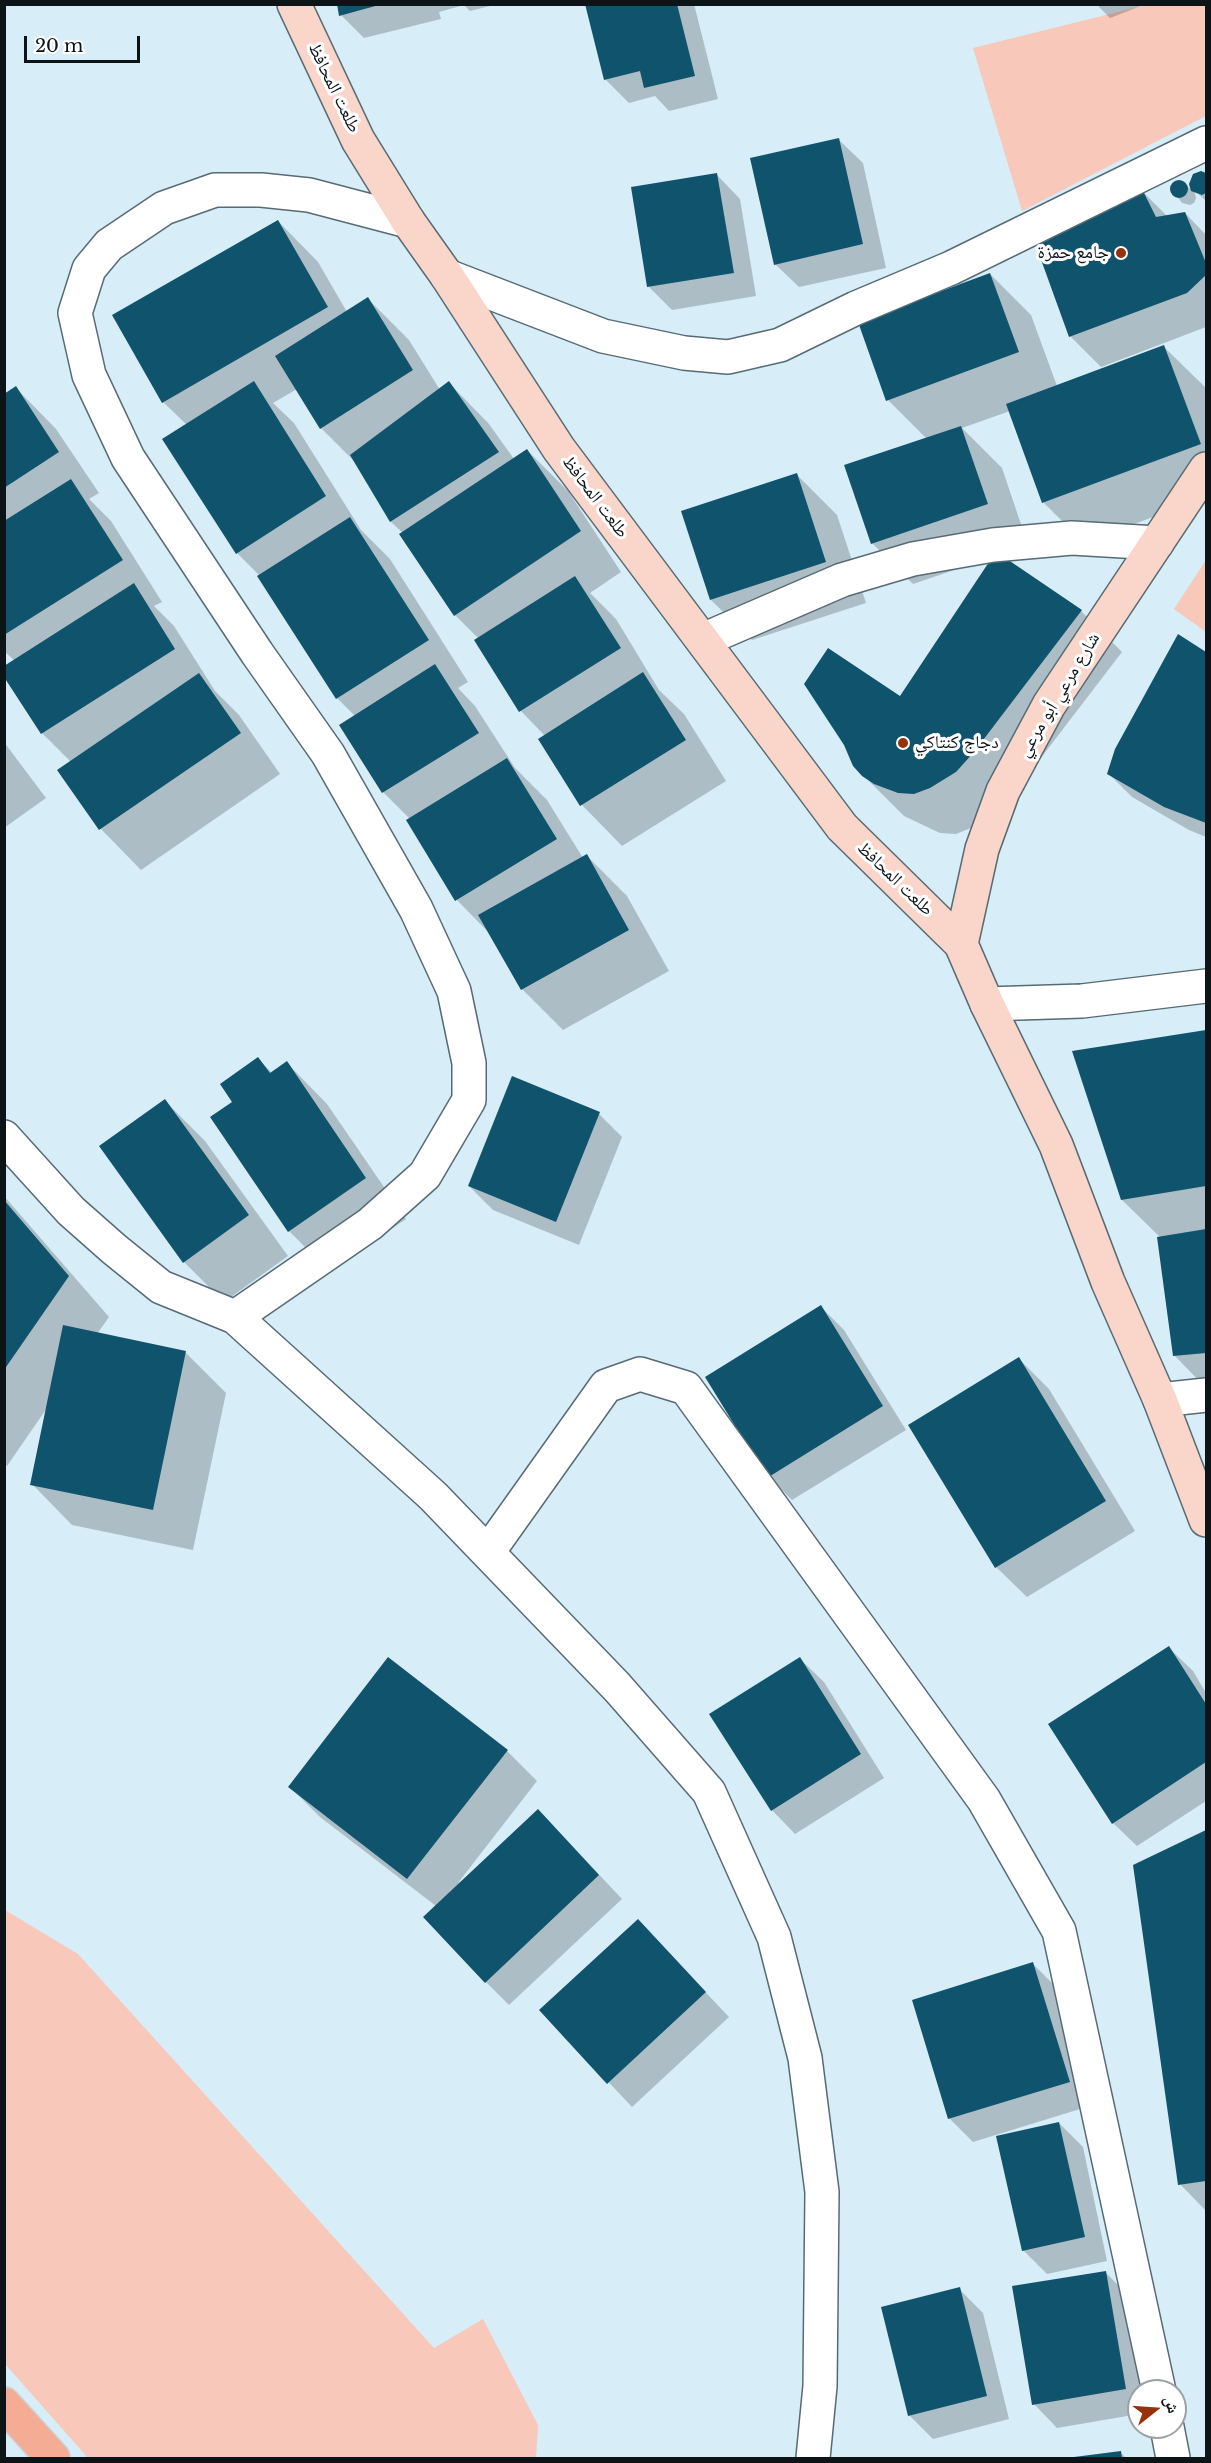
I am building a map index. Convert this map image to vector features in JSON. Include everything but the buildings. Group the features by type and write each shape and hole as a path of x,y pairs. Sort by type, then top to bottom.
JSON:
{"main road":[{"name":"طلعت المحافظ","path":"294,4 358,140 408,221 447,276 560,449 842,827 962,944"},
{"name":"شارع مرعي أبو مرعي","path":"962,944 982,849 1003,791 1049,705 1206,469"},
{"path":"962,944 987,1004 1056,1145 1108,1282 1160,1400 1206,1520"},
{"path":"4,2404 53,2458"}],"street":[{"path":"447,276 603,336 684,353 728,357 780,345 856,308 951,268 1206,143"},
{"path":"235,1317 370,1224 425,1175 470,1100 469,1063 454,990 416,909 328,754 257,653 128,458 89,375 75,313 89,269 109,245 164,208 214,190 261,190 309,195 408,221"},
{"path":"703,640 842,580 913,559 993,545 1072,538 1157,543"},
{"path":"987,1004 1082,1001 1206,986"},
{"path":"4,1137 71,1211 161,1287 235,1317 433,1496 617,1687 709,1792 774,1937 805,2058 822,2192 820,2386 813,2458"},
{"path":"488,1552 606,1386 640,1374 686,1388 984,1800 1059,1931 1156,2379"},
{"path":"1160,1400 1206,1395"},
{"path":"1169,2439 1173,2458"}],"shaded area":[{"path":"1146,5 1206,5 1206,116 1022,211 973,48"},
{"path":"1206,560 1206,632 1174,609"},
{"path":"5,1910 78,1954 434,2348 483,2319 538,2425 536,2458 88,2458 5,2364"}],"place":[{"name":"جامع حمزة","path":"1121,253"},
{"name":"دجاج كنتاكي","path":"903,743"}]}
